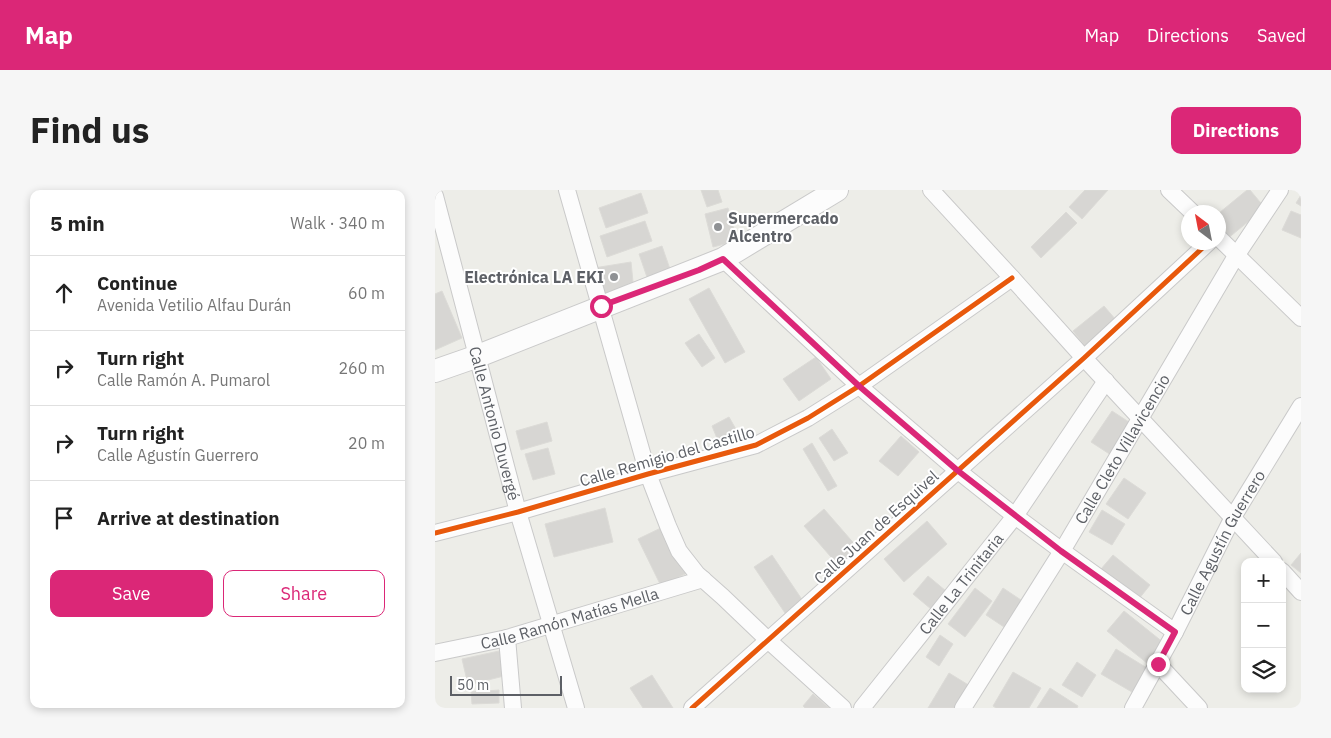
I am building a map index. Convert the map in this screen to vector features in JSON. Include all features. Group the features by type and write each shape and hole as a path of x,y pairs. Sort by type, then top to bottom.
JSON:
{"main road":[{"path":"435,371 699,270 723,259 837,190"}],"street":[{"path":"567,190 648,474 679,551 697,574 843,708"},
{"path":"931,190 1270,558"},
{"path":"1169,190 1185,205"},
{"name":"Calle Cleto Villavicencio","path":"963,708 1061,551 1236,256 1281,190"},
{"name":"Calle Antonio Duvergé","path":"435,196 518,512 576,708"},
{"path":"1226,245 1301,318"},
{"name":"Calle Juan de Esquivel","path":"692,708 1084,358 1200,250"},
{"path":"723,259 859,386 957,470 1061,551 1175,632"},
{"name":"Calle Remigio del Castillo","path":"435,533 518,512 756,445 808,418 859,386 1012,278"},
{"name":"Calle La Trinitaria","path":"862,708 1015,516 1106,381"},
{"name":"Calle Agustín Guerrero","path":"1133,708 1175,632 1233,517 1301,406"},
{"path":"1286,575 1301,592"},
{"name":"Calle Ramón Matías Mella","path":"435,653 507,638 703,579"},
{"path":"507,638 513,708"},
{"path":"1158,664 1199,708"}],"building":[{"path":"701,190 718,190 722,202 707,207"},
{"path":"1085,190 1108,190 1082,219 1069,207"},
{"path":"1247,190 1250,190 1265,208 1227,239 1226,207"},
{"path":"641,193 648,213 606,228 599,208"},
{"path":"1301,195 1301,206 1296,203"},
{"path":"728,208 737,241 713,247 705,214"},
{"path":"1291,211 1301,215 1301,238 1282,230"},
{"path":"1066,212 1077,223 1041,258 1031,247"},
{"path":"645,221 652,241 607,257 600,236"},
{"path":"662,246 671,272 648,280 639,254"},
{"path":"631,262 633,282 605,295 594,268"},
{"path":"709,288 745,352 725,363 689,299"},
{"path":"442,291 462,338 435,350 435,294"},
{"path":"1104,306 1116,320 1088,350 1073,331"},
{"path":"699,334 715,358 702,367 685,343"},
{"path":"816,357 831,379 799,401 783,379"},
{"path":"1112,411 1132,424 1111,455 1091,442"},
{"path":"729,417 745,445 721,448 712,426"},
{"path":"547,422 552,441 521,450 516,431"},
{"path":"832,429 848,453 834,461 819,438"},
{"path":"901,436 919,452 898,476 879,461"},
{"path":"812,443 837,486 828,491 803,449"},
{"path":"548,448 555,474 533,480 525,454"},
{"path":"1124,478 1146,493 1128,519 1106,504"},
{"path":"605,508 613,542 554,557 545,524"},
{"path":"824,509 864,555 844,572 804,526"},
{"path":"1102,510 1125,524 1112,545 1089,532"},
{"path":"927,521 947,544 904,582 884,559"},
{"path":"665,526 687,573 661,586 638,539"},
{"path":"1301,553 1301,573 1291,565"},
{"path":"772,555 805,604 787,616 754,567"},
{"path":"1113,555 1150,585 1138,600 1101,569"},
{"path":"928,576 946,591 931,609 913,594"},
{"path":"975,588 992,601 965,637 948,624"},
{"path":"1003,588 1027,604 1010,631 986,615"},
{"path":"1124,611 1164,643 1147,663 1107,631"},
{"path":"940,635 953,644 939,666 926,657"},
{"path":"1116,649 1147,668 1132,692 1101,674"},
{"path":"499,651 504,676 468,685 462,659"},
{"path":"1077,662 1096,675 1082,697 1062,685"},
{"path":"1013,672 1041,688 1029,708 996,708 993,706"},
{"path":"949,673 975,689 961,708 928,708"},
{"path":"652,675 673,708 643,708 630,688"},
{"path":"1050,688 1078,706 1077,708 1037,708"},
{"path":"499,690 499,703 472,704 471,692"},
{"path":"813,694 829,708 805,708 803,706"}],"cycle path":[{"path":"692,708 1084,358 1200,250"},
{"path":"435,533 518,512 756,445 808,418 859,386 1012,278"}],"place":[{"name":"Supermercado Alcentro","path":"718,227"},
{"name":"Electrónica LA EKI","path":"614,277"}],"route":[{"path":"601,306 699,270 723,259 859,386 957,470 1061,551 1175,632 1158,664"}]}
